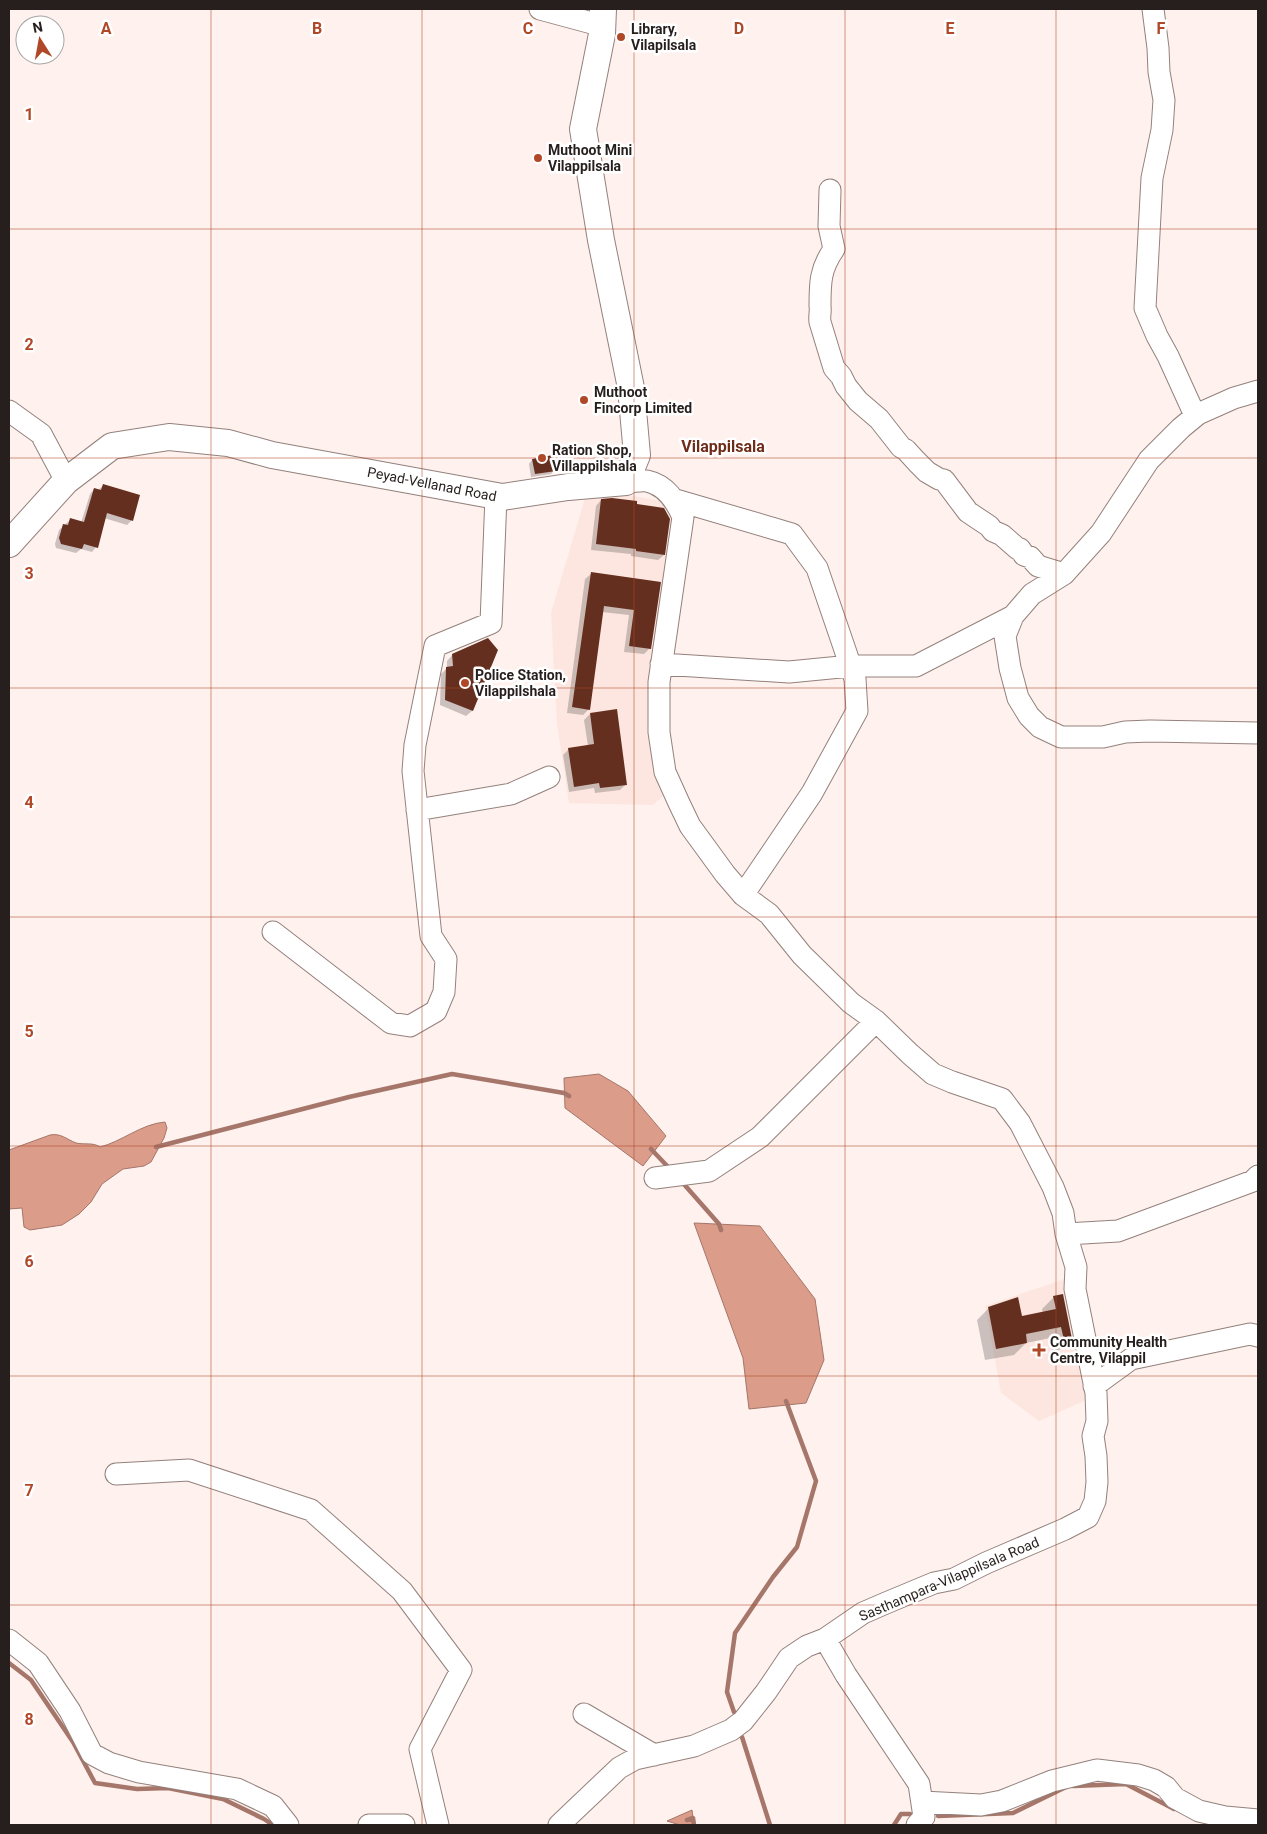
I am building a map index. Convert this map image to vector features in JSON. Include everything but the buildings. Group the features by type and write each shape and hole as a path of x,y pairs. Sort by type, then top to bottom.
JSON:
{"main road":[{"path":"603,17 583,130 631,388 638,455 626,482"},
{"name":"Peyad-Vellanad Road","path":"9,544 66,481 112,446 169,437 228,443 272,454 502,498 568,487 626,482"}],"street":[{"path":"540,9 603,17"},
{"path":"1153,9 1159,72 1164,100 1162,130 1152,178 1144,308 1193,411"},
{"path":"830,190 829,226 834,249 828,258 820,279 821,307 819,314 834,368 858,401 879,419 901,447 922,467 944,480 968,512 989,526 993,531 1002,535 1020,549 1024,555 1030,557 1038,566 1064,574"},
{"path":"1258,391 1234,398 1198,414 1181,428 1149,460 1100,533 1064,574 1032,594 1014,616 1006,636 1010,668 1018,698 1029,716 1040,727 1061,737 1103,737 1125,732 1150,731 1258,733"},
{"path":"9,411 41,434 66,481"},
{"path":"626,482 646,481 660,486 676,500 792,534 817,568 855,679 857,711 812,793 743,894"},
{"path":"274,932 391,1023 410,1026 436,1011 444,992 446,959 431,936 413,771 415,746 435,646 491,623 496,496"},
{"name":"Sasthampara-Vilappilsala Road","path":"676,500 683,517 661,664 659,732 665,772 690,826 725,874 743,894 768,914 802,955 852,1002 876,1020 933,1074 1002,1099 1020,1123 1053,1187 1063,1214 1066,1234 1076,1266 1075,1289 1094,1386 1097,1421 1093,1436 1097,1482 1095,1501 1088,1517 954,1579 934,1583 886,1602 863,1613 825,1639"},
{"path":"661,664 789,672 851,666 916,666 1014,616"},
{"path":"417,810 511,794 549,777"},
{"path":"656,1178 709,1171 760,1137 876,1020"},
{"path":"1066,1234 1118,1231 1253,1181 1258,1176"},
{"path":"1094,1386 1131,1359 1250,1334 1258,1336"},
{"path":"116,1474 189,1470 311,1510 402,1591 461,1670 420,1749 438,1825"},
{"path":"559,1825 619,1768 635,1760 694,1746 730,1730 743,1721 789,1658 807,1646 825,1639 846,1675 919,1784 924,1817 917,1825"},
{"path":"9,1640 38,1663 70,1711 92,1754 109,1763 139,1772 237,1789 273,1806 288,1825"},
{"path":"584,1714 654,1755"},
{"path":"922,1802 981,1805 1002,1801 1052,1781 1097,1770 1138,1775 1154,1780 1166,1788 1175,1798 1199,1811 1225,1817 1258,1820"},
{"path":"369,1825 404,1825"}],"shaded area":[{"path":"588,488 672,503 678,516 657,657 666,793 653,805 569,803 557,724 551,613"},
{"path":"599,1074 628,1091 666,1136 643,1166 565,1108 564,1078"},
{"path":"165,1122 167,1128 164,1138 151,1162 144,1166 123,1169 102,1184 91,1202 79,1214 62,1225 30,1230 24,1227 22,1208 9,1209 9,1150 50,1135 60,1136 76,1143 100,1147 108,1145 139,1129"},
{"path":"694,1223 760,1226 815,1299 824,1360 806,1403 749,1409 743,1358"},
{"name":"Community Health Centre, Vilappil","path":"1071,1277 1093,1397 1039,1421 1001,1393 985,1306"},
{"path":"692,1810 694,1825 680,1825 667,1821"}],"waterway":[{"path":"156,1147 349,1097 452,1074 564,1093 569,1096"},
{"path":"651,1149 670,1169"},
{"path":"682,1182 719,1224 721,1230"},
{"path":"734,1712 727,1692 735,1633 773,1577 797,1547 816,1481 786,1401"},
{"path":"9,1663 31,1680 73,1742 95,1783 137,1789 168,1788 223,1799 273,1825"},
{"path":"742,1737 770,1825"},
{"path":"1073,1786 1126,1784 1174,1809"},
{"path":"938,1816 1013,1813 1066,1787"},
{"path":"894,1825 901,1814 910,1814"},
{"path":"687,1820 693,1818 694,1825"}],"place":[{"name":"Library, Vilapilsala","path":"621,37"},
{"name":"Muthoot Mini Vilappilsala","path":"538,158"},
{"name":"Muthoot Fincorp Limited","path":"584,400"},
{"name":"Ration Shop, Villappilshala","path":"542,458"},
{"name":"Police Station, Vilappilshala","path":"465,683"},
{"name":"Community Health Centre, Vilappil","path":"1039,1350"}],"district":[{"name":"Vilappilsala","path":"723,446"}]}
